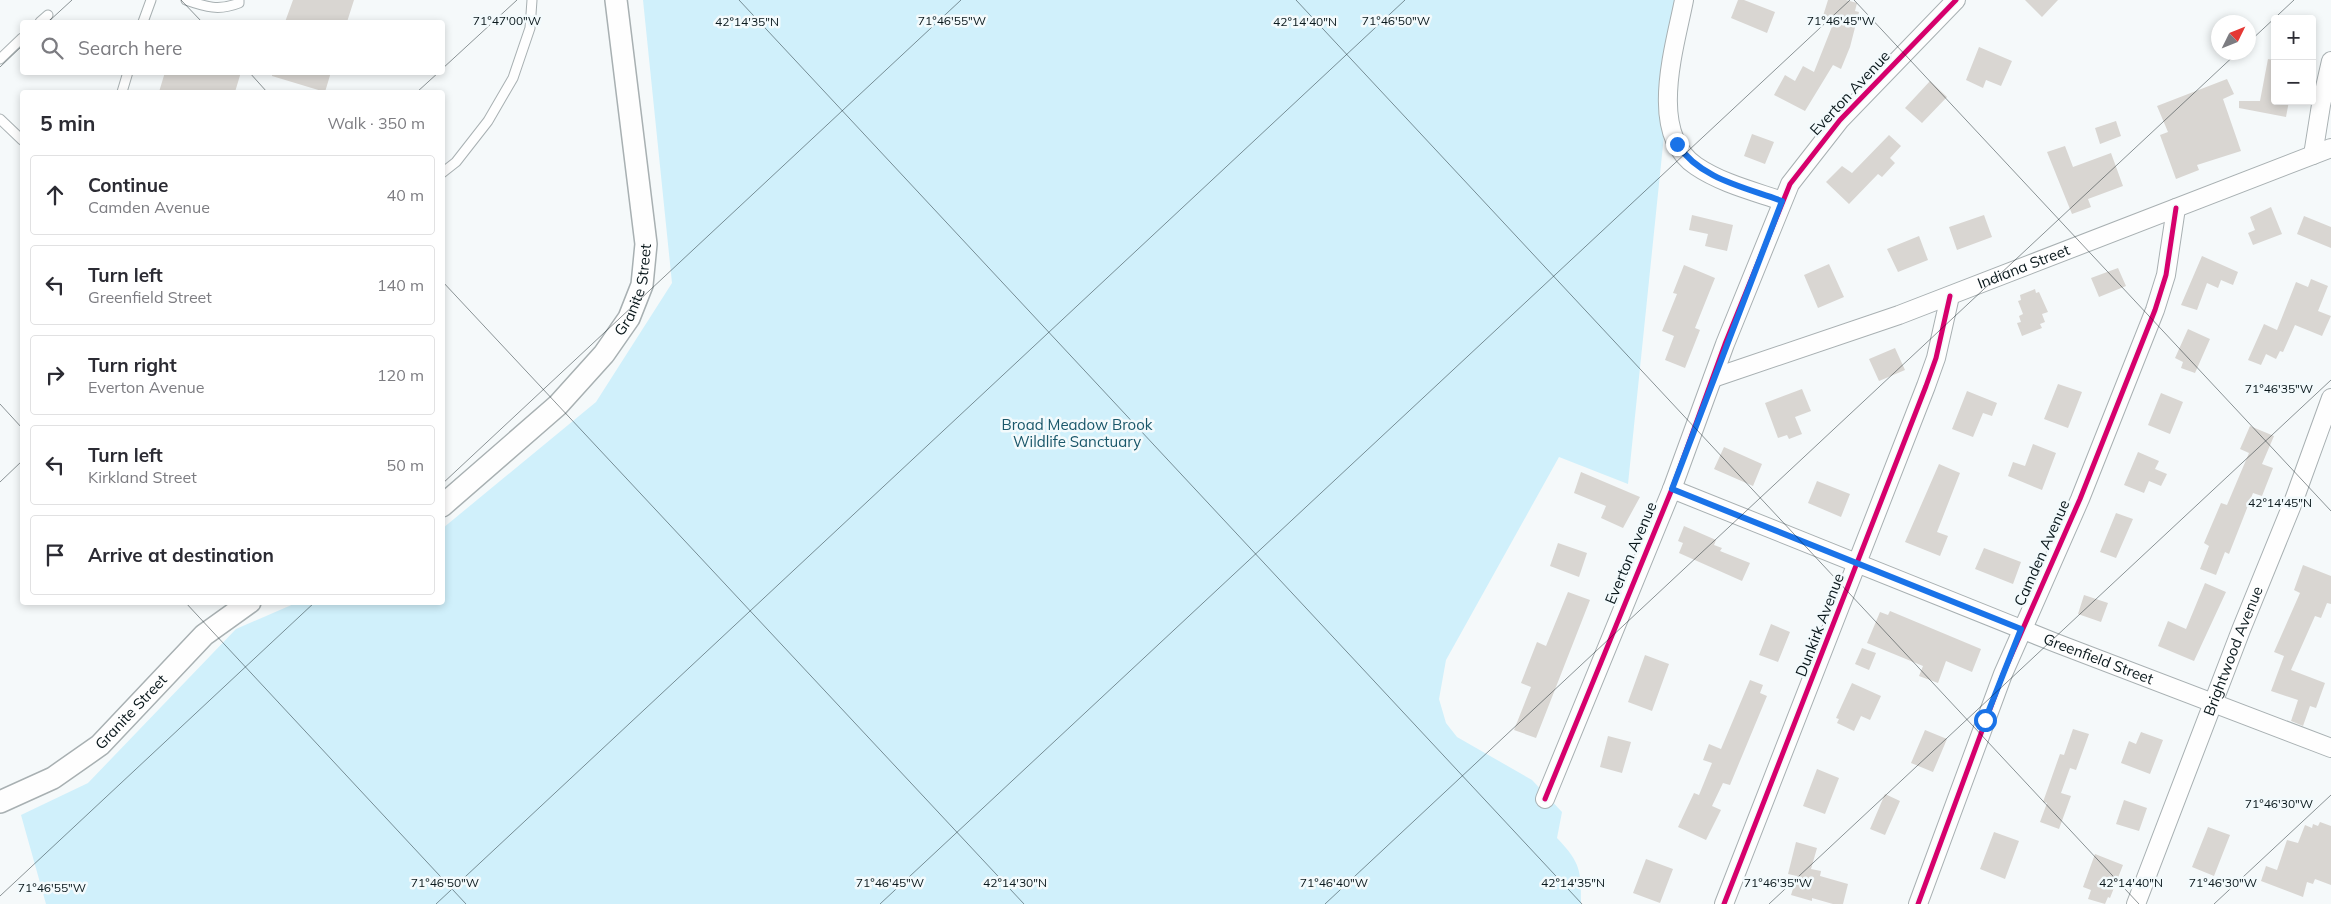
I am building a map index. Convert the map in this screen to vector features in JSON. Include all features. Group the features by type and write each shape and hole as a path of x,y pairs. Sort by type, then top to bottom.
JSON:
{"street":[{"name":"Granite Street","path":"445,503 558,405 609,347 629,318 642,285 646,244 616,0"},
{"path":"1684,0 1670,75 1669,117 1674,138 1683,153 1700,169 1718,178 1782,201"},
{"name":"Everton Avenue","path":"1544,799 1672,489 1713,378 1790,184 1804,163 1840,120 1956,0"},
{"path":"2313,155 2321,104 2331,61"},
{"name":"Indiana Street","path":"1713,378 1864,328 1950,296 2331,148"},
{"name":"Camden Avenue","path":"1918,904 1974,749 2021,629 2080,499 2155,310 2166,275 2176,208"},
{"name":"Dunkirk Avenue","path":"1724,904 1936,358 1950,296"},
{"name":"Brightwood Avenue","path":"2136,904 2331,398"},
{"name":"Greenfield Street","path":"1672,489 2021,629 2331,748"},
{"name":"Granite Street","path":"0,802 52,778 100,745 204,635 246,605"}],"lane":[{"path":"144,20 150,0"},
{"path":"186,0 202,6 224,9 239,3 240,0"},
{"path":"445,171 456,162 488,121 513,78 530,28 532,0"},
{"path":"42,20 48,15"},
{"path":"0,59 20,40"},
{"path":"123,90 127,75"},
{"path":"0,119 20,138"}],"green space":[{"name":"Broad Meadow Brook Wildlife Sanctuary","path":"643,0 1678,0 1628,484 1559,457 1446,660 1439,699 1446,723 1457,737 1532,780 1562,812 1557,838 1571,854 1578,868 1581,883 1581,904 46,904 21,815 88,783 236,629 291,605 445,605 445,526 596,402 672,283"}],"building":[{"path":"293,0 354,0 348,20 286,20"},
{"path":"1738,0 1744,0 1775,12 1767,33 1731,18"},
{"path":"1828,0 1846,0 1857,3 1855,11 1859,12 1850,47 1841,69 1833,65 1805,111 1774,95 1785,75 1795,81 1803,66 1814,72 1835,19 1823,16"},
{"path":"2025,0 2058,0 2042,17"},
{"path":"1979,47 2012,61 2001,86 1986,80 1983,88 1966,80"},
{"path":"2268,59 2271,59 2271,105 2288,105 2286,117 2239,108 2239,101 2260,101"},
{"path":"164,75 240,75 236,90 160,90"},
{"path":"330,75 326,90 318,90 272,76"},
{"path":"2227,79 2234,94 2223,99 2241,151 2197,165 2199,170 2176,179 2160,135 2168,132 2157,106"},
{"path":"1930,81 1947,97 1922,123 1905,108"},
{"path":"2116,121 2121,136 2100,144 2095,128"},
{"path":"1752,134 1774,142 1765,164 1744,156"},
{"path":"1889,135 1901,146 1890,158 1895,163 1882,177 1878,174 1849,204 1826,182 1842,166 1852,173"},
{"path":"2065,146 2073,167 2111,153 2123,186 2088,199 2091,207 2072,214 2047,152"},
{"path":"2271,207 2282,234 2253,245 2248,233 2255,230 2250,217"},
{"path":"1692,215 1733,225 1727,251 1705,246 1708,234 1689,230"},
{"path":"1984,215 1992,237 1957,250 1949,227"},
{"path":"2304,216 2331,227 2331,248 2297,234"},
{"path":"1919,236 1928,260 1898,272 1887,249"},
{"path":"2202,256 2238,272 2233,285 2221,280 2218,288 2207,283 2197,310 2181,305"},
{"path":"1829,264 1844,297 1818,308 1804,275"},
{"path":"1684,265 1715,278 1695,328 1700,330 1685,368 1665,360 1674,336 1662,331 1677,294 1673,293"},
{"path":"2118,268 2126,286 2099,297 2091,278"},
{"path":"2311,279 2328,286 2318,311 2331,316 2322,336 2295,325 2283,352 2280,351 2276,359 2266,354 2261,365 2248,360 2264,324 2277,330 2296,282 2308,287"},
{"path":"2035,289 2036,293 2039,292 2048,312 2042,314 2045,322 2040,324 2042,328 2022,336 2017,323 2021,322 2019,316 2023,314 2018,301 2021,300 2020,295"},
{"path":"2188,329 2210,339 2195,373 2181,368 2183,362 2175,358"},
{"path":"1895,348 1905,370 1879,381 1869,359"},
{"path":"2058,384 2082,392 2068,428 2044,419"},
{"path":"1802,389 1811,411 1795,417 1802,434 1789,439 1787,435 1778,438 1765,403"},
{"path":"1967,391 1997,403 1992,416 1983,413 1973,437 1952,429"},
{"path":"2161,393 2183,402 2170,434 2148,425"},
{"path":"2250,426 2274,436 2262,464 2273,468 2262,496 2253,493 2229,554 2225,552 2216,575 2200,569 2209,546 2204,543 2221,503 2227,505 2249,453 2240,449"},
{"path":"2033,444 2056,453 2042,490 2008,476 2013,462 2025,466"},
{"path":"1724,447 1762,464 1753,486 1714,469"},
{"path":"2138,452 2159,461 2155,469 2167,474 2161,486 2149,481 2144,493 2124,485"},
{"path":"1939,464 1960,473 1937,532 1948,536 1940,556 1905,542"},
{"path":"1581,472 1640,497 1623,528 1601,518 1606,506 1574,493"},
{"path":"1817,481 1850,494 1841,517 1808,503"},
{"path":"2116,513 2133,519 2116,558 2100,552"},
{"path":"1684,526 1716,540 1714,545 1722,548 1720,551 1750,563 1742,581 1679,553 1683,543 1678,541"},
{"path":"1558,543 1587,553 1579,577 1550,566"},
{"path":"1984,548 2021,562 2013,584 1975,569"},
{"path":"2303,565 2331,576 2331,604 2327,603 2321,618 2315,616 2291,670 2325,683 2316,708 2310,706 2303,726 2291,721 2298,700 2271,691 2284,656 2274,652 2300,593 2294,590"},
{"path":"2205,583 2226,592 2194,661 2158,646 2168,621 2186,629"},
{"path":"1568,592 1590,600 1536,738 1514,730 1531,687 1521,683 1537,642 1546,646"},
{"path":"2084,595 2108,603 2101,622 2078,614"},
{"path":"1890,611 1981,649 1972,672 1946,661 1938,683 1919,676 1923,666 1867,643 1880,612 1888,615"},
{"path":"1771,624 1790,632 1778,662 1759,655"},
{"path":"1862,648 1876,653 1869,670 1855,664"},
{"path":"1645,655 1669,664 1652,711 1628,702"},
{"path":"1750,680 1763,685 1760,693 1767,696 1730,785 1723,783 1712,806 1721,810 1706,840 1678,827 1694,793 1699,795 1712,763 1703,760 1709,744 1721,749"},
{"path":"1852,683 1881,696 1870,720 1861,716 1854,731 1837,723 1839,719 1836,718"},
{"path":"2073,729 2089,734 2076,770 2070,768 2061,793 2071,796 2059,829 2040,822 2047,803 2043,802 2060,754 2064,755"},
{"path":"1925,730 1947,739 1933,772 1911,763"},
{"path":"2141,732 2163,740 2150,774 2121,763 2129,741 2136,744"},
{"path":"1608,736 1631,742 1622,773 1600,767"},
{"path":"1817,769 1839,778 1825,814 1803,806"},
{"path":"1885,794 1900,801 1885,835 1870,829"},
{"path":"2124,800 2147,808 2139,831 2116,824"},
{"path":"2320,822 2331,826 2331,885 2315,879 2313,884 2307,882 2303,897 2261,881 2266,866 2277,870 2287,840 2298,843 2305,825 2312,828 2313,824 2318,826"},
{"path":"2208,827 2230,835 2214,876 2192,867"},
{"path":"1994,832 2019,841 2005,879 1980,869"},
{"path":"1796,842 1817,848 1811,869 1821,871 1820,876 1848,884 1843,904 1833,904 1812,898 1812,901 1791,895 1797,876 1788,874"},
{"path":"2095,854 2123,865 2110,898 2108,897 2105,904 2088,899 2091,890 2083,887"},
{"path":"1646,859 1673,869 1660,903 1633,893"}],"cycle path":[{"path":"1545,799 1672,489 1725,344 1790,184 1840,120 1956,0"},
{"path":"1918,904 2003,674 2080,499 2155,310 2166,275 2176,208"},
{"path":"1724,904 1926,386 1936,358 1950,296"}],"route":[{"path":"1677,144 1689,160 1700,169 1718,178 1782,201 1725,344 1672,489 1750,522 2021,629 1985,720"}]}
